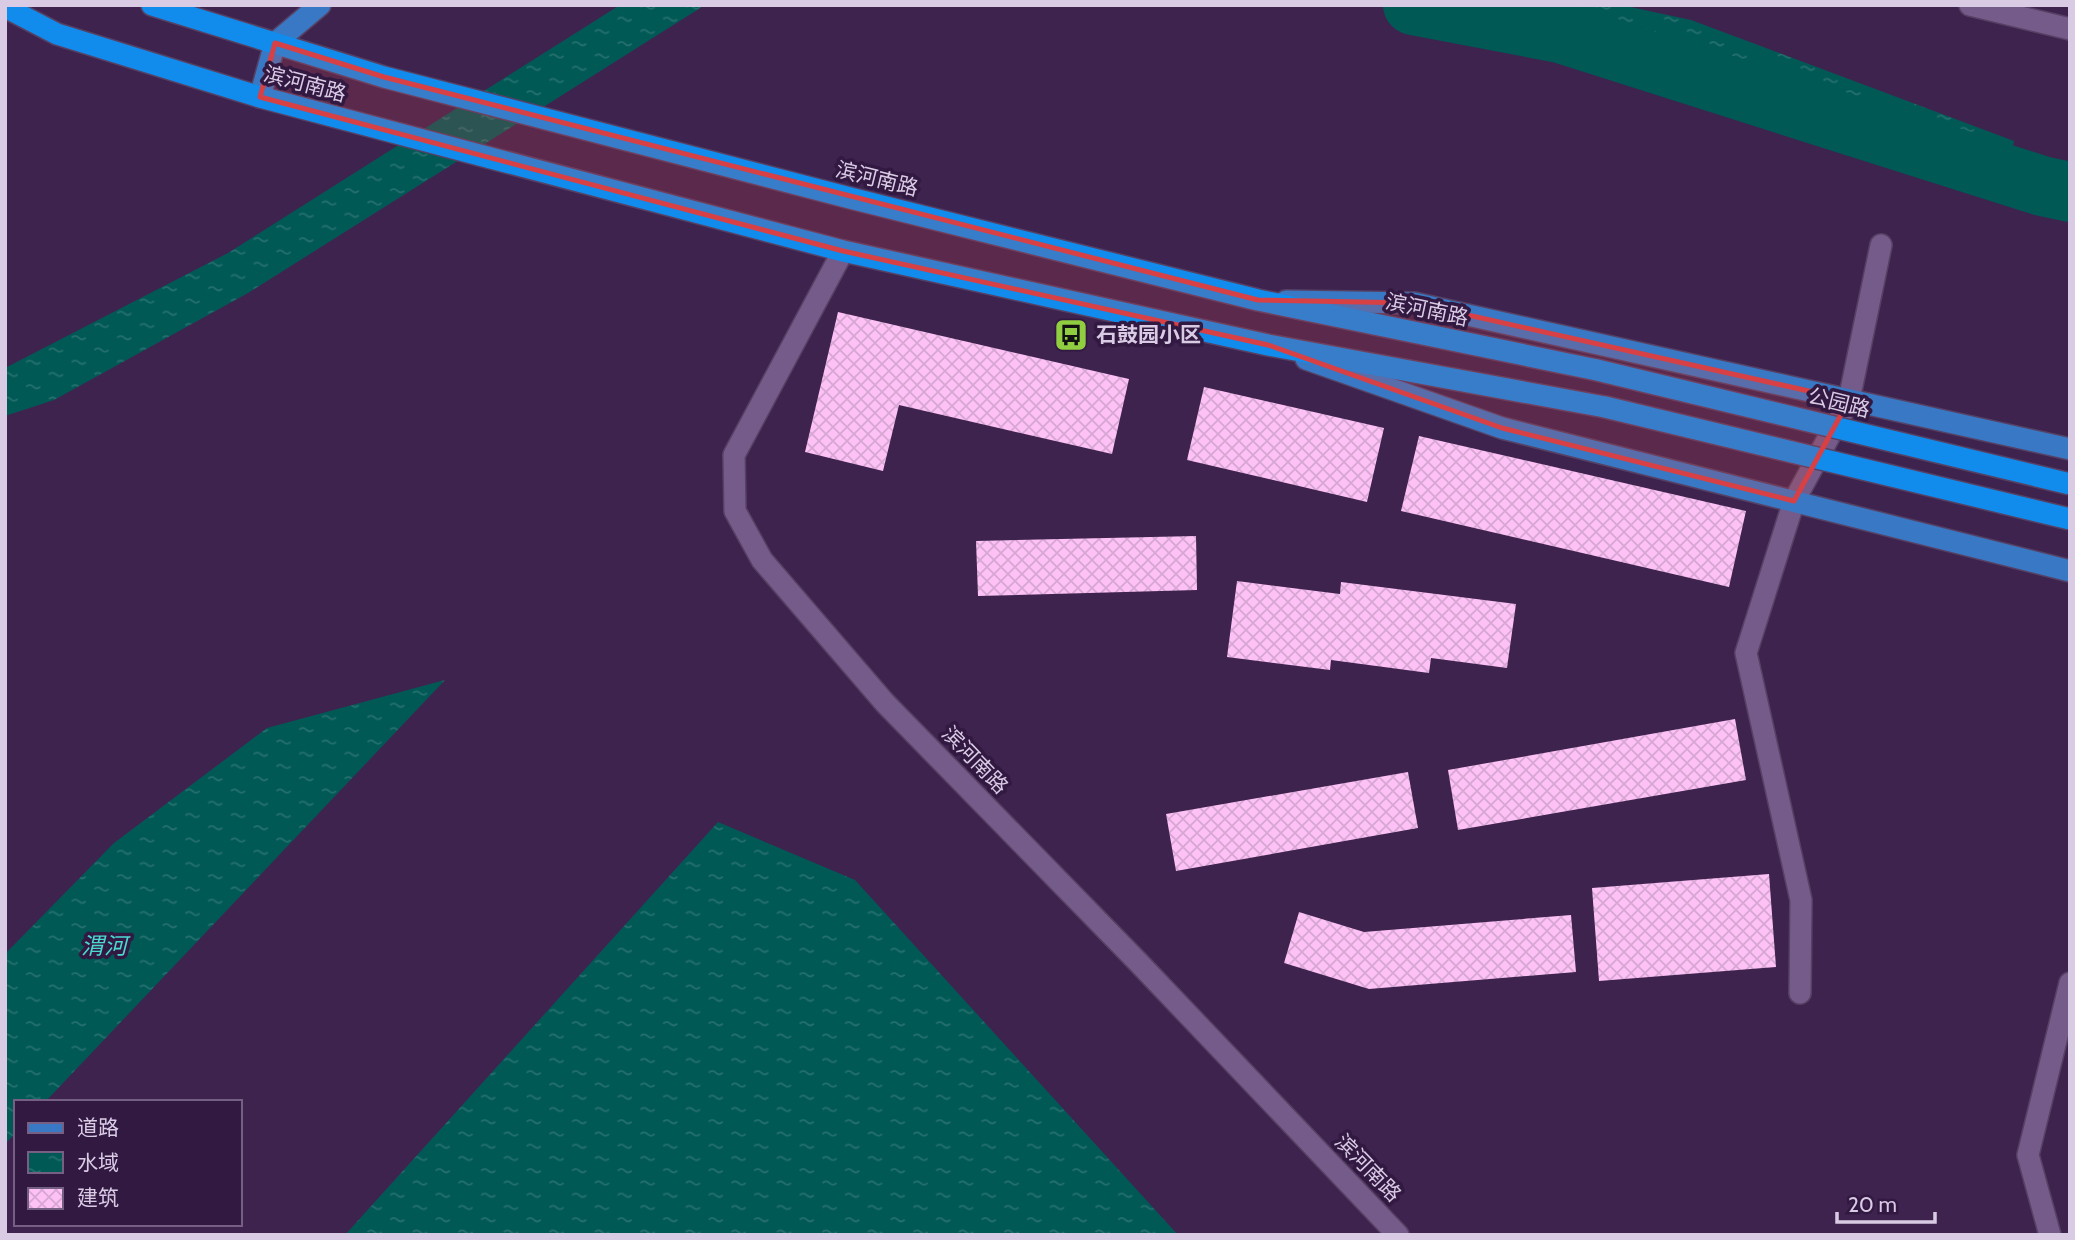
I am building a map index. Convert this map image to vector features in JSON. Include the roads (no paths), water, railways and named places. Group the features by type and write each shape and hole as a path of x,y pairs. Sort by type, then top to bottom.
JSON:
{"highway":[{"name":"滨河南路","path":"152,5 384,78 695,158 1258,300 1597,370"},
{"name":"滨河南路","path":"5,7 57,34 260,97 843,251 1268,345 1605,407 2070,519"},
{"name":"公园路","path":"1597,370 2070,484"}],"main road":[{"path":"260,97 275,43 320,5"},
{"path":"1258,300 1414,303 2070,449"},
{"path":"1268,345 1502,428 2070,571"}],"street":[{"path":"1970,5 2070,29"},
{"path":"1800,993 1801,900 1746,653 1794,501 1849,400 1881,245"},
{"name":"滨河南路","path":"843,251 734,456 735,511 762,561 885,703 1138,962 1398,1235"},
{"path":"2050,1235 2028,1155 2070,983"}],"water":[{"path":"620,5 705,5 248,293 54,400 5,416 5,368 228,253"},
{"path":"1412,5 1621,5 1691,20 2014,141 2009,165 1819,103 1623,45"},
{"name":"渭河","path":"445,680 47,1100 14,1100 14,1135 5,1144 5,954 114,843 267,728"},
{"path":"718,822 855,880 1178,1235 345,1235"}],"waterway":[{"path":"1413,5 1560,33 2042,186 2070,192"}],"place":[{"name":"石鼓园小区","path":"1071,335"}]}
